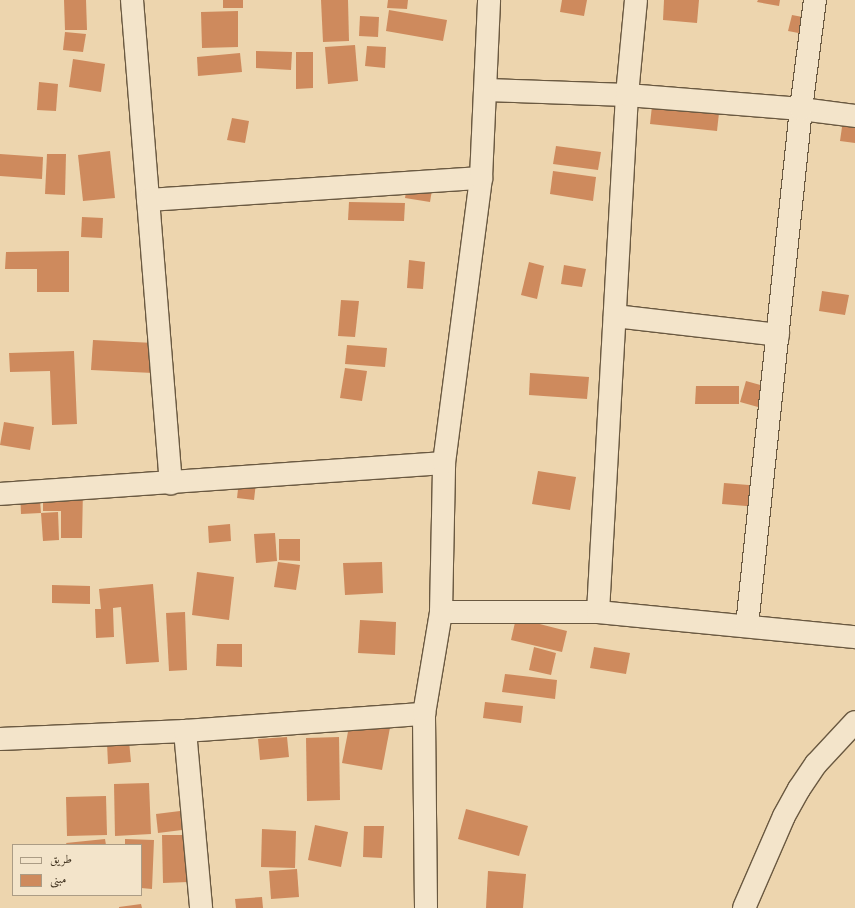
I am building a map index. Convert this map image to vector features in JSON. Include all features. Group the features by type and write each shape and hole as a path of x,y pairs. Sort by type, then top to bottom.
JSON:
{"street":[{"path":"132,0 171,483"},
{"path":"426,908 424,714 441,612 444,464 481,178 486,90 488,0"},
{"path":"598,612 627,95 636,0"},
{"path":"747,626 801,109 815,0"},
{"path":"486,90 627,95 801,109 855,116"},
{"path":"148,200 481,178"},
{"path":"615,316 778,335"},
{"path":"0,494 444,464"},
{"path":"441,612 598,612 855,637"},
{"path":"0,739 185,731 424,714"},
{"path":"744,908 784,816 795,796 816,764 855,722"},
{"path":"185,731 201,908"}],"building":[{"path":"64,0 86,0 87,30 65,30"},
{"path":"223,0 243,0 243,8 223,8"},
{"path":"321,0 348,0 349,41 323,42"},
{"path":"388,0 408,0 407,9 387,8"},
{"path":"562,0 587,0 584,16 560,12"},
{"path":"664,0 699,0 697,23 663,20"},
{"path":"758,0 780,0 779,6 757,2"},
{"path":"389,10 447,20 443,41 386,31"},
{"path":"238,11 238,47 202,48 201,12"},
{"path":"792,15 813,19 809,35 788,31"},
{"path":"360,16 379,17 378,37 359,36"},
{"path":"65,32 86,34 83,52 63,50"},
{"path":"355,45 358,81 328,84 325,47"},
{"path":"367,46 386,47 385,68 365,66"},
{"path":"256,51 292,52 291,70 256,68"},
{"path":"296,52 313,52 313,88 296,89"},
{"path":"240,53 242,72 198,76 197,57"},
{"path":"73,59 105,64 101,92 69,87"},
{"path":"39,82 58,84 56,111 37,110"},
{"path":"654,88 721,95 717,131 650,124"},
{"path":"845,106 855,107 855,143 840,141"},
{"path":"232,118 249,121 245,143 227,140"},
{"path":"556,146 601,152 598,170 553,164"},
{"path":"110,151 115,198 83,201 78,155"},
{"path":"0,154 43,157 42,179 0,176"},
{"path":"47,154 66,154 65,195 45,194"},
{"path":"553,171 596,177 593,201 550,194"},
{"path":"408,180 433,184 430,202 405,198"},
{"path":"349,202 405,203 404,221 348,220"},
{"path":"82,217 103,218 102,238 81,237"},
{"path":"69,251 69,292 37,292 37,269 5,269 6,252"},
{"path":"409,260 425,262 423,289 407,288"},
{"path":"529,262 544,266 537,299 521,295"},
{"path":"564,265 586,269 582,287 561,284"},
{"path":"822,291 849,295 845,315 819,311"},
{"path":"341,300 359,301 355,337 338,336"},
{"path":"93,340 154,343 153,373 91,370"},
{"path":"347,345 387,348 385,367 345,364"},
{"path":"74,351 77,424 52,425 50,371 10,372 9,353"},
{"path":"345,368 367,371 362,401 340,398"},
{"path":"530,373 589,377 587,399 529,395"},
{"path":"746,381 764,386 758,407 740,402"},
{"path":"696,386 739,386 739,404 695,404"},
{"path":"4,422 34,427 30,450 0,445"},
{"path":"538,471 576,477 570,510 532,504"},
{"path":"240,472 257,474 254,500 237,498"},
{"path":"724,483 761,486 758,507 722,504"},
{"path":"39,487 41,513 21,514 20,488"},
{"path":"43,490 83,490 82,538 61,538 61,511 43,511"},
{"path":"58,512 59,540 43,541 41,513"},
{"path":"230,524 231,541 209,543 208,526"},
{"path":"275,533 277,561 256,563 254,534"},
{"path":"279,539 300,539 300,561 279,560"},
{"path":"278,562 300,565 296,590 274,587"},
{"path":"382,562 383,593 345,595 343,563"},
{"path":"197,572 234,577 229,620 192,615"},
{"path":"153,584 159,662 126,664 121,607 113,608 114,637 96,638 95,609 101,609 99,589"},
{"path":"52,585 90,586 90,604 52,603"},
{"path":"185,612 187,670 169,671 166,613"},
{"path":"516,618 567,631 562,652 511,640"},
{"path":"360,620 396,622 395,655 358,653"},
{"path":"217,644 242,644 242,667 216,666"},
{"path":"534,647 556,653 551,675 529,670"},
{"path":"594,647 630,653 626,674 590,668"},
{"path":"505,674 557,680 555,699 502,692"},
{"path":"485,702 523,706 521,723 483,718"},
{"path":"352,711 392,717 382,770 342,763"},
{"path":"287,737 289,757 260,760 258,739"},
{"path":"339,737 340,800 307,801 306,738"},
{"path":"129,741 131,762 108,764 107,743"},
{"path":"149,783 151,834 115,836 114,784"},
{"path":"106,796 107,835 67,836 66,797"},
{"path":"466,809 528,826 519,856 458,839"},
{"path":"180,811 182,830 158,833 156,814"},
{"path":"315,825 348,832 341,867 308,860"},
{"path":"364,826 384,826 382,858 363,857"},
{"path":"262,829 296,831 295,868 261,867"},
{"path":"162,835 188,835 188,882 163,883"},
{"path":"105,839 106,844 66,844"},
{"path":"125,839 154,840 152,889 142,888 142,844 125,844"},
{"path":"297,869 299,897 271,899 269,871"},
{"path":"488,871 526,874 523,908 486,908"},
{"path":"262,897 263,908 236,908 235,899"},
{"path":"141,904 142,908 119,908 119,907"}]}
